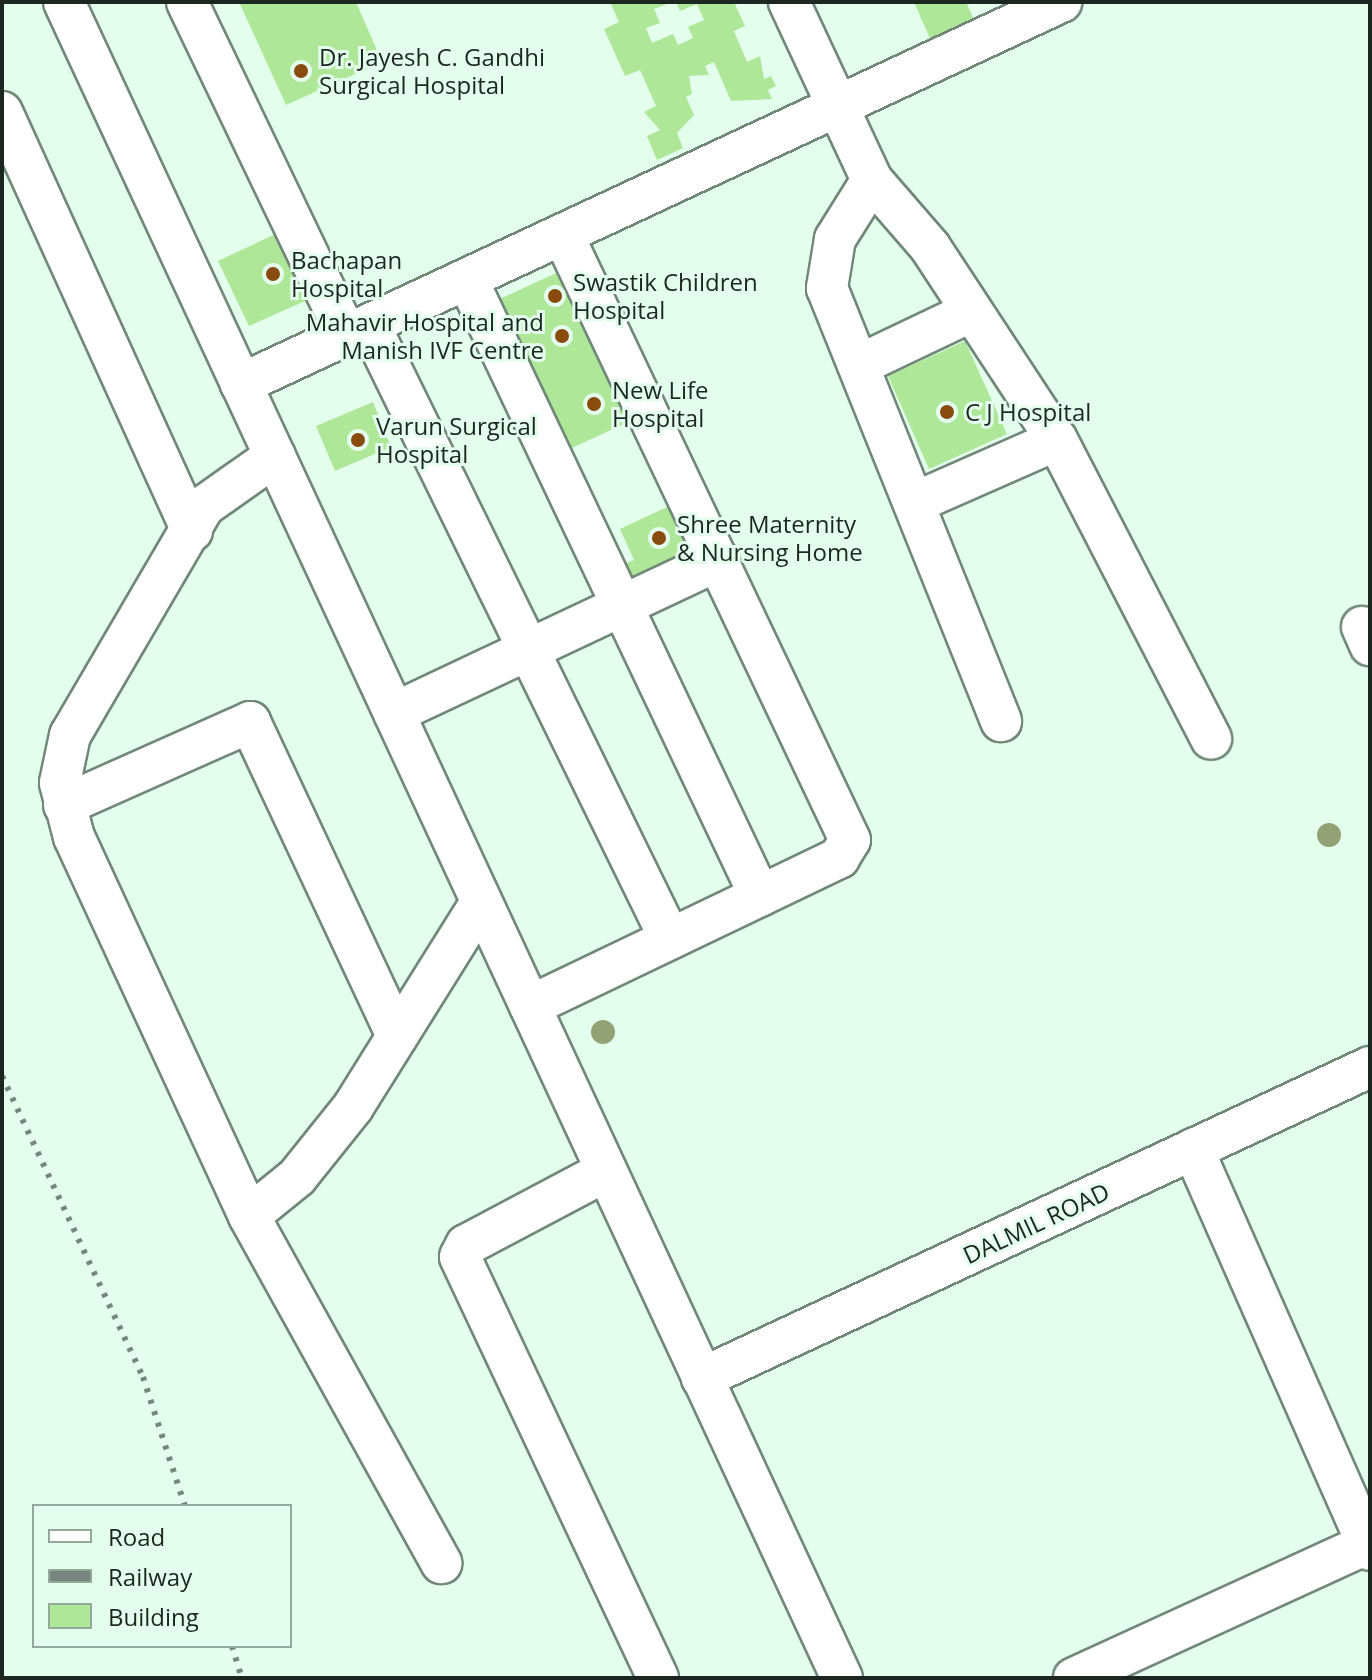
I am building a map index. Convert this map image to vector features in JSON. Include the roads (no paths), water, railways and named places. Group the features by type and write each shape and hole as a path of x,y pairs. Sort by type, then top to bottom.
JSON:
{"street":[{"path":"64,2 842,1678"},
{"path":"187,2 529,649 670,939"},
{"path":"789,2 872,180 972,311 1057,440 1211,739"},
{"path":"241,384 360,333 467,279 837,107 989,17 1061,2"},
{"path":"2,112 192,531"},
{"path":"872,180 826,264 827,288 1001,721"},
{"path":"530,1006 839,858 850,840 563,235"},
{"path":"467,279 760,896"},
{"path":"859,365 972,311"},
{"path":"914,503 1057,440"},
{"path":"275,456 226,486 192,531 70,735 61,759 64,805 249,1216 441,1563"},
{"path":"394,713 621,603 719,560"},
{"path":"64,805 250,722 397,1036"},
{"path":"249,1216 321,1149 481,902"},
{"name":"DALMIL ROAD","path":"702,1378 1370,1067"},
{"path":"1074,1678 1144,1664 1369,1547 1359,1496 1193,1149"},
{"path":"606,1171 466,1245 460,1257 658,1678"}],"railway":[{"path":"2,1076 143,1377 184,1504"},
{"path":"233,1648 242,1678"}],"place":[{"name":"Dr. Jayesh C. Gandhi Surgical Hospital","path":"301,71"},
{"name":"Bachapan Hospital","path":"273,274"},
{"name":"Swastik Children Hospital","path":"555,296"},
{"name":"Mahavir Hospital and Manish IVF Centre","path":"562,336"},
{"name":"New Life Hospital","path":"594,404"},
{"name":"C J Hospital","path":"947,412"},
{"name":"Varun Surgical Hospital","path":"358,440"},
{"name":"Shree Maternity & Nursing Home","path":"659,538"}]}
